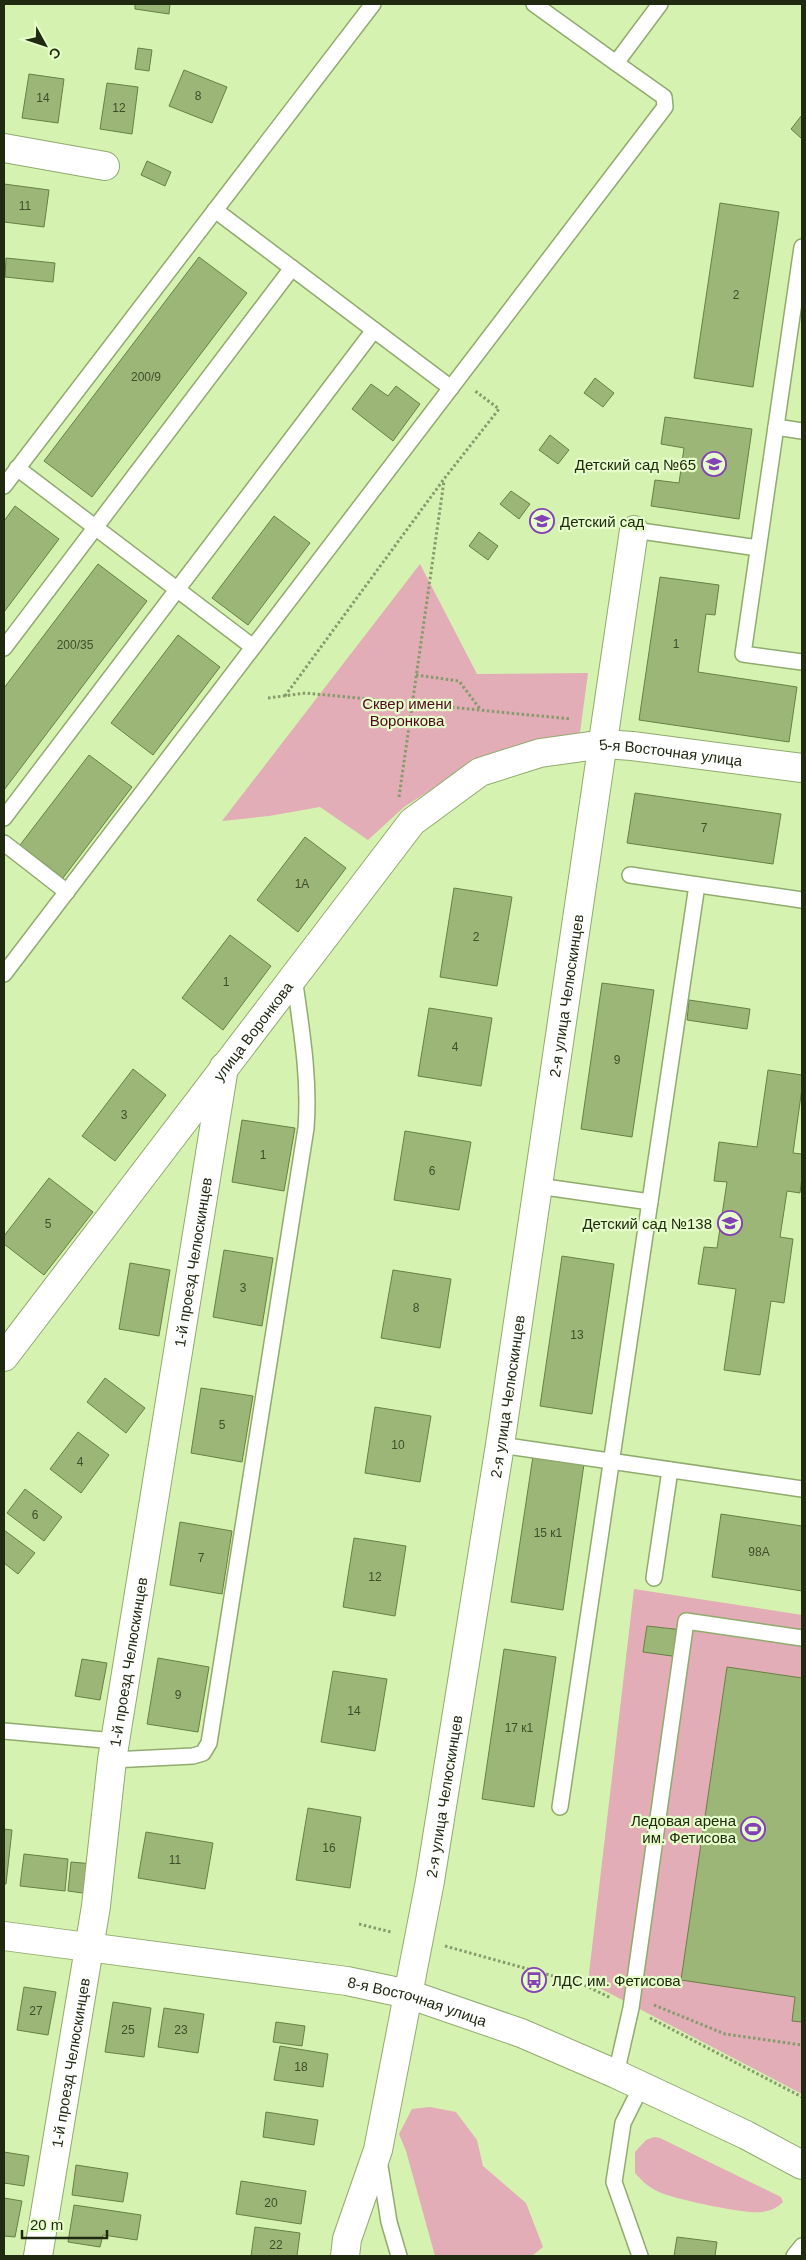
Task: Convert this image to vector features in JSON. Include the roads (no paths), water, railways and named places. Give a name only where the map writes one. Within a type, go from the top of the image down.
[{"type":"street","points":[[4,148],[105,166]]},
{"type":"street","name":"2-я улица Челюскинцев","points":[[344,2256],[347,2239],[378,2150],[420,1938],[500,1445],[634,530]]},
{"type":"street","name":"5-я Восточная улица","points":[[540,753],[605,733],[632,746],[802,768]]},
{"type":"street","name":"улица Воронкова","points":[[4,1357],[412,822],[480,772],[540,753]]},
{"type":"street","name":"1-й проезд Челюскинцев","points":[[38,2256],[90,1946],[113,1750],[224,1067]]},
{"type":"street","name":"8-я Восточная улица","points":[[4,1936],[347,1981],[408,1994],[521,2033],[642,2085],[802,2165]]},
{"type":"lane","points":[[4,486],[373,4]]},
{"type":"lane","points":[[4,974],[665,107],[664,97],[534,4]]},
{"type":"lane","points":[[616,63],[660,4]]},
{"type":"lane","points":[[215,210],[374,330],[454,384]]},
{"type":"lane","points":[[802,247],[743,654],[802,662]]},
{"type":"lane","points":[[4,648],[292,268]]},
{"type":"lane","points":[[4,818],[374,330]]},
{"type":"lane","points":[[776,427],[802,431]]},
{"type":"lane","points":[[17,468],[253,647]]},
{"type":"lane","points":[[634,530],[758,548]]},
{"type":"lane","points":[[4,843],[67,892]]},
{"type":"lane","points":[[630,875],[802,900]]},
{"type":"lane","points":[[560,1807],[696,884]]},
{"type":"lane","points":[[4,1731],[113,1750],[193,1756],[203,1752],[209,1743],[306,1128],[308,1101],[294,977]]},
{"type":"lane","points":[[538,1186],[650,1202]]},
{"type":"lane","points":[[500,1445],[802,1489]]},
{"type":"lane","points":[[654,1578],[670,1470]]},
{"type":"lane","points":[[616,2074],[632,2002],[686,1621],[802,1638]]},
{"type":"lane","points":[[640,2256],[614,2182],[623,2123],[642,2085]]},
{"type":"lane","points":[[378,2150],[389,2222],[399,2256]]},
{"type":"lane","points":[[794,2256],[802,2246]]},
{"type":"place","name":"Детский сад №65","points":[[714,464]]},
{"type":"place","name":"Детский сад","points":[[542,521]]},
{"type":"place","name":"Детский сад №138","points":[[730,1223]]},
{"type":"place","name":"Ледовая арена им. Фетисова","points":[[753,1829]]},
{"type":"place","name":"ЛДС им. Фетисова","points":[[534,1980]]},
{"type":"park label","name":"Сквер имени Воронкова","points":[[407,712]]}]
